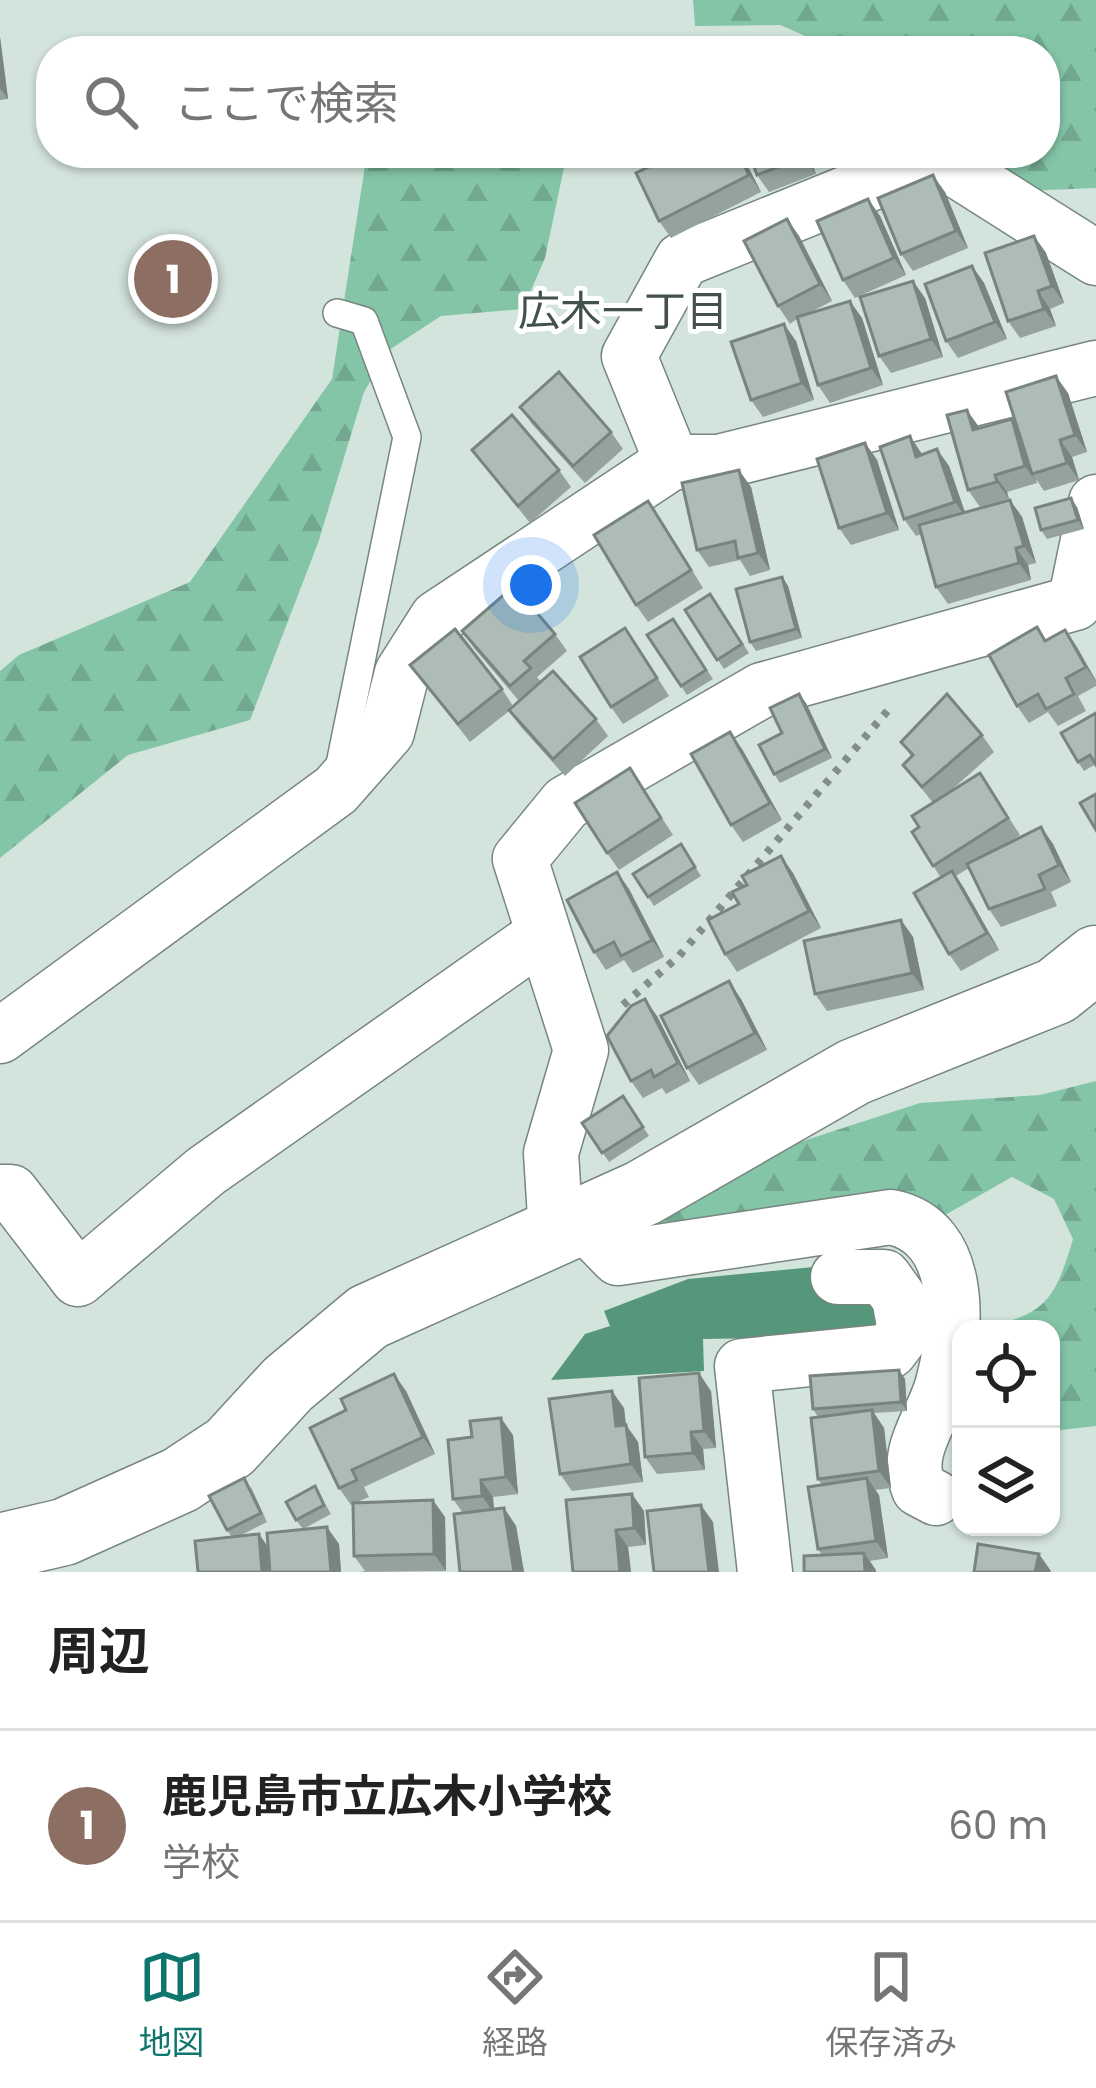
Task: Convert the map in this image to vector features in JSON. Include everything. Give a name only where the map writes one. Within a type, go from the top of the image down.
[{"type":"street","points":[[672,462],[629,356],[682,260],[909,168]]},
{"type":"street","points":[[953,168],[1096,258]]},
{"type":"street","points":[[0,1036],[336,790],[387,732],[402,673],[437,618],[672,462],[719,463],[1096,368]]},
{"type":"street","points":[[936,1498],[919,1489],[911,1459],[942,1390],[952,1347],[946,1258],[931,1236],[911,1221],[891,1217],[618,1258],[569,1227],[551,1153],[580,1050],[520,859],[566,803],[762,690],[1075,603],[1096,502]]},
{"type":"street","points":[[0,1192],[11,1192],[78,1279],[206,1171],[542,935]]},
{"type":"street","points":[[0,1547],[64,1532],[180,1480],[230,1447],[288,1384],[368,1317],[643,1193],[854,1072],[1082,987]]},
{"type":"street","points":[[765,1572],[742,1366],[890,1351],[905,1330],[899,1298],[884,1277],[838,1276]]},
{"type":"lane","points":[[336,790],[407,437],[364,321],[337,314]]},
{"type":"path","points":[[580,1050],[642,985],[679,956],[950,638]]},
{"type":"green space","points":[[693,0],[1096,0],[1096,188],[969,193],[946,168],[1060,168],[1060,36],[805,36],[780,25],[695,26]]},
{"type":"green space","points":[[365,168],[564,168],[545,258],[523,309],[441,316],[389,350],[364,392],[318,543],[250,720],[128,755],[0,858],[0,671],[19,655],[190,582],[332,379]]},
{"type":"green space","points":[[1096,1081],[1096,1426],[1060,1430],[1060,1320],[1012,1320],[1033,1311],[1052,1292],[1073,1239],[1054,1199],[1012,1177],[945,1215],[906,1204],[623,1239],[800,1142],[920,1103],[1040,1095]]},
{"type":"shaded area","points":[[824,1266],[869,1288],[888,1336],[703,1339],[704,1371],[551,1380],[585,1334],[610,1326],[604,1311],[688,1279]]},
{"type":"building","points":[[646,168],[746,168],[749,175],[659,221],[636,173]]},
{"type":"building","points":[[933,175],[956,231],[901,254],[878,198]]},
{"type":"building","points":[[868,199],[894,258],[843,280],[817,221]]},
{"type":"building","points":[[787,219],[820,284],[778,306],[744,241]]},
{"type":"building","points":[[1034,236],[1052,286],[1038,291],[1044,309],[1008,321],[985,253]]},
{"type":"building","points":[[972,266],[995,322],[946,341],[925,284]]},
{"type":"building","points":[[913,281],[931,339],[879,356],[860,297]]},
{"type":"building","points":[[850,301],[871,368],[818,385],[797,317]]},
{"type":"building","points":[[784,324],[802,383],[751,400],[731,342]]},
{"type":"building","points":[[559,372],[611,432],[573,466],[520,407]]},
{"type":"building","points":[[1056,376],[1075,435],[1060,440],[1067,463],[1032,474],[1006,392]]},
{"type":"building","points":[[967,410],[973,430],[1012,419],[1025,466],[995,475],[997,482],[968,490],[947,415]]},
{"type":"building","points":[[512,415],[559,470],[518,506],[472,450]]},
{"type":"building","points":[[910,436],[916,457],[937,449],[955,502],[904,519],[880,447]]},
{"type":"building","points":[[865,443],[887,513],[839,528],[817,459]]},
{"type":"building","points":[[739,470],[758,553],[738,558],[735,541],[697,550],[682,483]]},
{"type":"building","points":[[1071,498],[1078,520],[1041,530],[1035,508]]},
{"type":"building","points":[[1010,500],[1024,546],[1016,548],[1019,563],[936,587],[919,525]]},
{"type":"building","points":[[648,501],[691,570],[636,605],[594,535]]},
{"type":"building","points":[[782,577],[796,629],[750,642],[736,589]]},
{"type":"building","points":[[507,592],[525,613],[532,607],[555,634],[524,661],[531,668],[510,686],[462,631]]},
{"type":"building","points":[[710,594],[742,644],[717,660],[685,610]]},
{"type":"building","points":[[673,619],[706,670],[681,686],[647,635]]},
{"type":"building","points":[[1037,627],[1045,641],[1065,630],[1086,667],[1066,678],[1074,694],[1046,709],[1038,694],[1017,706],[989,655]]},
{"type":"building","points":[[625,628],[657,678],[611,707],[580,657]]},
{"type":"building","points":[[455,629],[502,689],[458,724],[410,665]]},
{"type":"building","points":[[553,671],[596,719],[553,759],[509,710]]},
{"type":"building","points":[[799,694],[825,749],[774,774],[759,745],[782,733],[770,708]]},
{"type":"building","points":[[947,694],[982,735],[922,787],[903,765],[913,755],[901,742]]},
{"type":"building","points":[[1096,713],[1096,765],[1090,755],[1078,762],[1061,733]]},
{"type":"building","points":[[730,732],[770,803],[731,825],[691,754]]},
{"type":"building","points":[[630,768],[661,818],[607,853],[575,803]]},
{"type":"building","points":[[980,773],[1008,818],[933,866],[912,832],[919,827],[912,816]]},
{"type":"building","points":[[1096,794],[1096,830],[1080,803]]},
{"type":"building","points":[[1041,827],[1059,865],[1039,875],[1045,889],[989,909],[967,864]]},
{"type":"building","points":[[681,844],[695,867],[648,897],[633,874]]},
{"type":"building","points":[[781,856],[809,911],[725,954],[708,920],[739,904],[732,892],[747,885],[742,876]]},
{"type":"building","points":[[952,871],[987,933],[949,954],[914,893]]},
{"type":"building","points":[[617,872],[652,940],[621,956],[614,942],[594,952],[567,900]]},
{"type":"building","points":[[901,920],[912,973],[815,994],[804,941]]},
{"type":"building","points":[[729,981],[755,1033],[687,1068],[661,1016]]},
{"type":"building","points":[[645,999],[678,1063],[654,1077],[651,1070],[631,1081],[607,1036],[631,1006]]},
{"type":"building","points":[[623,1096],[643,1127],[602,1153],[582,1123]]},
{"type":"building","points":[[899,1370],[901,1402],[813,1409],[810,1376]]},
{"type":"building","points":[[699,1373],[704,1431],[691,1432],[693,1453],[645,1457],[639,1378]]},
{"type":"building","points":[[394,1374],[423,1437],[352,1470],[357,1480],[339,1488],[310,1428],[346,1410],[341,1399]]},
{"type":"building","points":[[612,1391],[616,1426],[626,1425],[631,1464],[560,1474],[549,1399]]},
{"type":"building","points":[[872,1410],[879,1471],[818,1479],[811,1418]]},
{"type":"building","points":[[501,1418],[506,1477],[481,1480],[482,1496],[453,1499],[448,1440],[472,1437],[470,1421]]},
{"type":"building","points":[[244,1478],[261,1513],[227,1530],[209,1496]]},
{"type":"building","points":[[867,1478],[876,1541],[818,1549],[808,1487]]},
{"type":"building","points":[[315,1486],[324,1505],[296,1520],[286,1502]]},
{"type":"building","points":[[632,1494],[634,1528],[616,1530],[620,1572],[573,1572],[566,1500]]},
{"type":"building","points":[[433,1500],[434,1554],[354,1556],[353,1503]]},
{"type":"building","points":[[701,1505],[709,1572],[654,1572],[647,1511]]},
{"type":"building","points":[[504,1508],[514,1572],[460,1572],[454,1514]]},
{"type":"building","points":[[327,1527],[331,1572],[270,1572],[267,1533]]},
{"type":"building","points":[[259,1534],[262,1572],[198,1572],[195,1541]]},
{"type":"building","points":[[978,1544],[1039,1554],[1035,1572],[974,1572]]},
{"type":"building","points":[[864,1553],[865,1572],[804,1572],[804,1556]]},
{"type":"place","name":"鹿児島市立広木小学校","points":[[173,279]]},
{"type":"district","name":"広木一丁目","points":[[623,311]]}]
